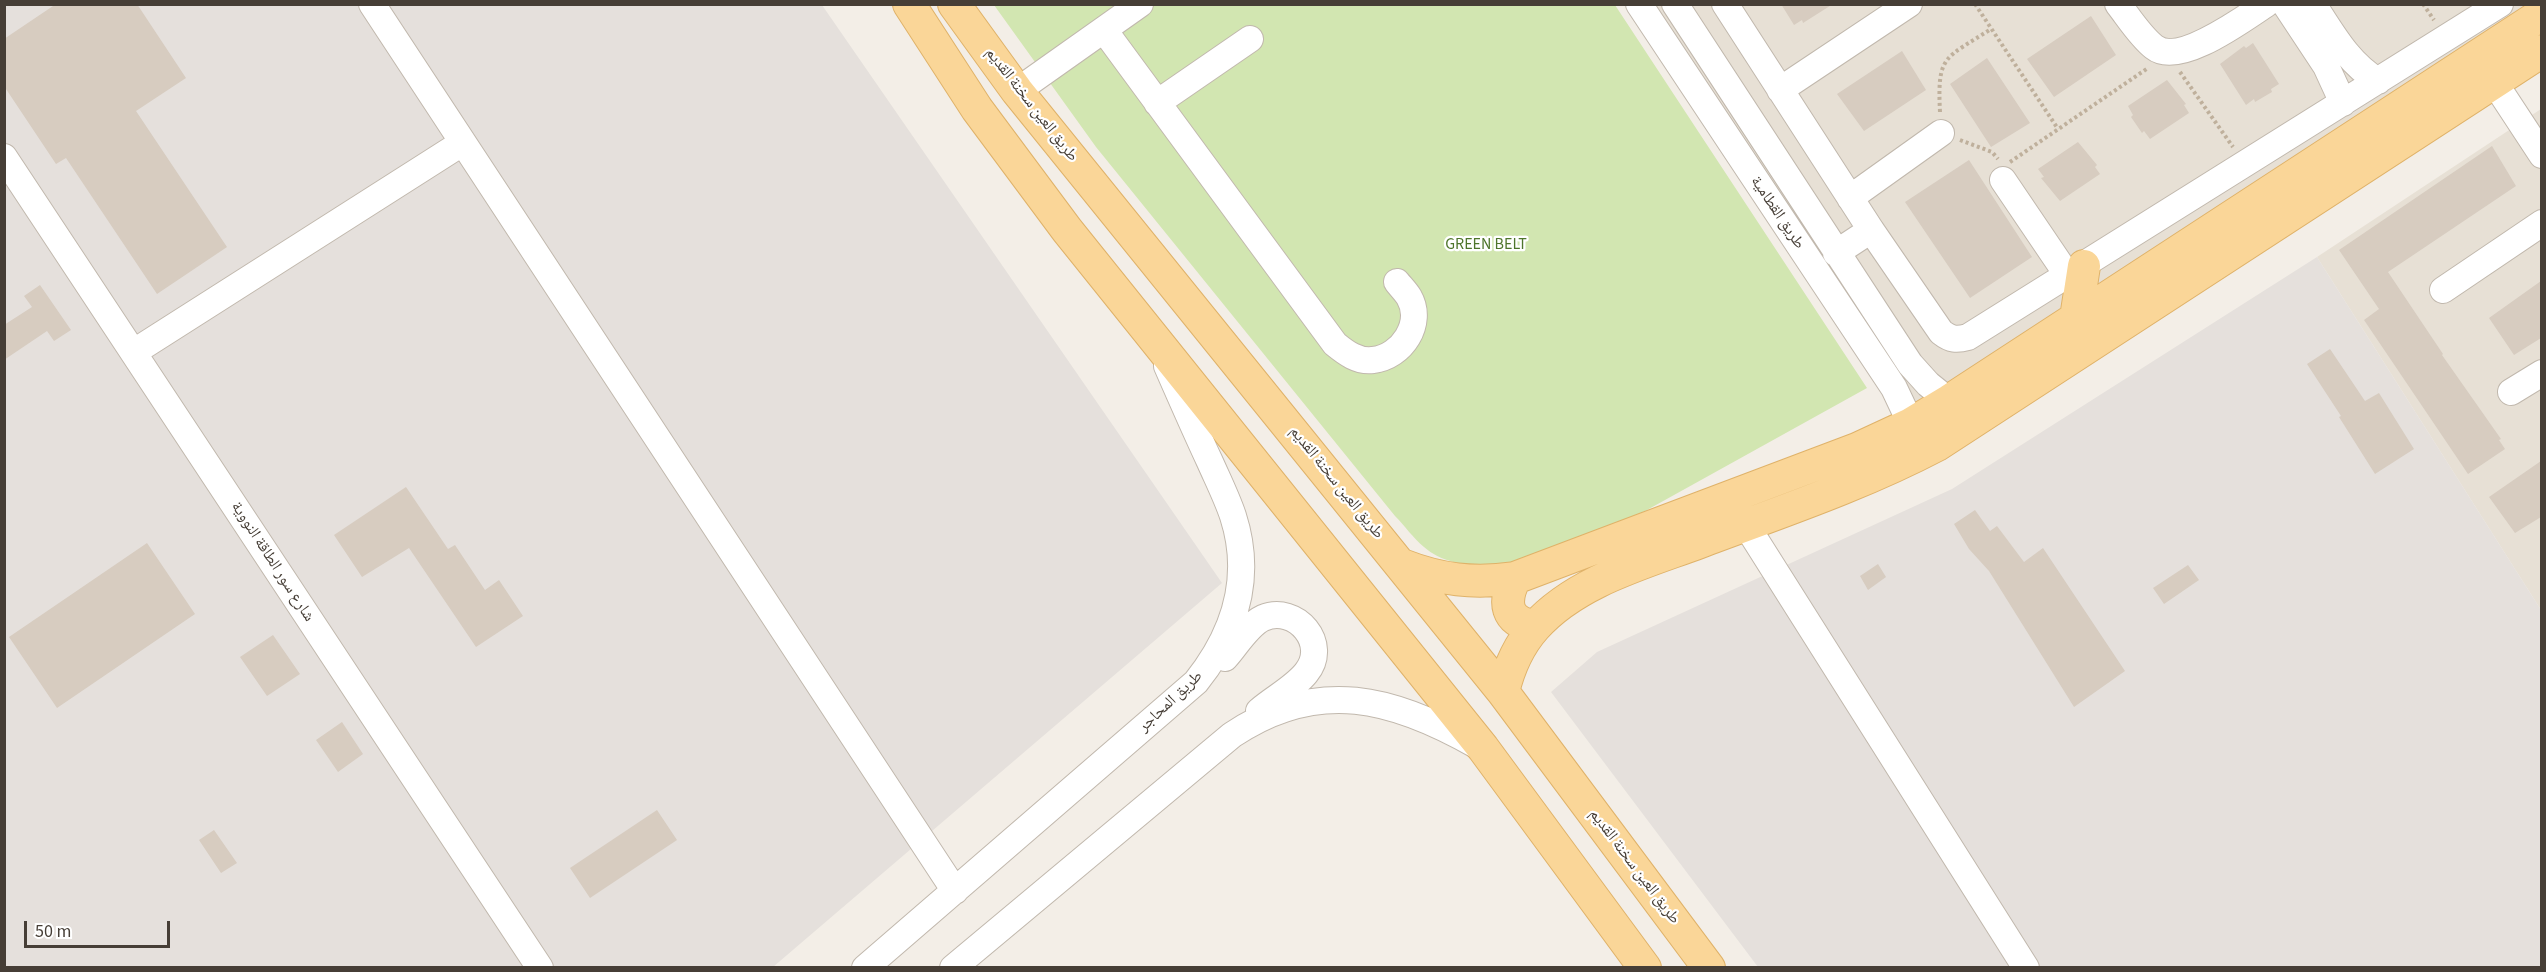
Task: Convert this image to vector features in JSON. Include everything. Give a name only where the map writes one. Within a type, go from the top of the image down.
[{"type":"main road","points":[[909,4],[977,109],[1067,230],[1483,748],[1645,968]]},
{"type":"main road","name":"طريق العين سخنة القديم","points":[[954,4],[1017,91],[1503,692],[1709,968]]},
{"type":"main road","points":[[1402,565],[1435,576],[1469,582],[1515,578],[1857,449],[1911,424],[2541,14]]},
{"type":"main road","points":[[1503,692],[1509,668],[1520,645],[1535,626],[1567,601],[1595,584],[1867,480],[1937,445],[2541,51]]},
{"type":"main road","points":[[2076,271],[2076,318]]},
{"type":"main road","points":[[1515,578],[1507,600],[1509,610],[1516,619],[1535,626]]},
{"type":"street","points":[[372,4],[955,891]]},
{"type":"street","points":[[1017,91],[1140,4]]},
{"type":"street","name":"طريق القطامية","points":[[1639,4],[1894,388],[1911,424]]},
{"type":"street","name":"طريق القطامية","points":[[1675,4],[1910,364],[1928,384],[1949,401]]},
{"type":"street","points":[[1725,4],[1871,230],[1941,332],[1949,338],[1959,340],[1968,337],[2076,271],[2500,4]]},
{"type":"street","points":[[1780,90],[1909,4]]},
{"type":"street","points":[[2118,4],[2155,48],[2168,54],[2192,47],[2211,38],[2265,4]]},
{"type":"street","points":[[2285,4],[2326,66],[2343,103]]},
{"type":"street","points":[[2313,4],[2348,56],[2378,81]]},
{"type":"street","points":[[1104,30],[1335,344],[1352,357],[1373,360],[1393,354],[1408,339],[1414,319],[1410,298],[1397,282]]},
{"type":"street","points":[[1157,103],[1250,39]]},
{"type":"street","points":[[2494,82],[2541,155]]},
{"type":"street","points":[[1850,198],[1941,133]]},
{"type":"street","points":[[134,352],[462,143]]},
{"type":"street","name":"شارع سور الطاقة النووية","points":[[4,157],[540,968]]},
{"type":"street","points":[[2003,180],[2076,271]]},
{"type":"street","points":[[2443,290],[2541,224]]},
{"type":"street","points":[[1836,253],[1871,230]]},
{"type":"street","name":"طريق المحاجر","points":[[865,968],[1196,682],[1228,633],[1237,604],[1241,575],[1240,545],[1233,516],[1154,338]]},
{"type":"street","points":[[2511,392],[2541,373]]},
{"type":"street","points":[[1746,525],[2026,968]]},
{"type":"street","points":[[953,968],[1306,673],[1312,663],[1314,650],[1312,639],[1297,619],[1285,615],[1272,615],[1260,620],[1225,657],[1196,682]]},
{"type":"street","points":[[1232,735],[1249,723],[1287,707],[1317,700],[1349,699],[1384,706],[1418,717],[1483,748]]},
{"type":"path","points":[[1974,4],[2058,129]]},
{"type":"path","points":[[1991,29],[1953,54],[1940,70],[1938,81],[1941,133],[1992,152],[2004,166],[2168,54],[2245,165]]},
{"type":"shaded area","points":[[2541,4],[1924,421],[1651,5]]},
{"type":"shaded area","points":[[5,5],[822,5],[1222,583],[773,967],[5,968]]},
{"type":"shaded area","points":[[2541,109],[2541,610],[2317,257]]},
{"type":"shaded area","points":[[2317,257],[2541,610],[2541,967],[1758,967],[1551,692],[1597,652],[1952,489]]},
{"type":"green space","name":"GREEN BELT","points":[[994,5],[1615,5],[1867,388],[1564,556],[1491,566],[1454,562],[1438,556],[1424,547],[1395,516],[1096,147]]},
{"type":"building","points":[[56,4],[137,4],[186,78],[136,111],[227,247],[157,294],[66,158],[56,164],[4,86],[4,39]]},
{"type":"building","points":[[1781,4],[1833,4],[1803,23],[1802,20],[1794,25]]},
{"type":"building","points":[[2091,16],[2116,55],[2054,97],[2027,59]]},
{"type":"building","points":[[2253,43],[2279,84],[2271,89],[2272,92],[2246,105],[2220,64],[2244,46],[2246,48]]},
{"type":"building","points":[[1902,51],[1926,90],[1864,131],[1837,94]]},
{"type":"building","points":[[1987,58],[2030,123],[1991,147],[1950,84]]},
{"type":"building","points":[[2167,80],[2186,104],[2184,105],[2189,113],[2150,139],[2144,131],[2142,133],[2131,117],[2133,115],[2128,106]]},
{"type":"building","points":[[2078,142],[2097,165],[2095,167],[2100,174],[2060,201],[2041,178],[2044,177],[2038,169]]},
{"type":"building","points":[[2492,146],[2516,186],[2388,272],[2501,439],[2499,440],[2505,449],[2468,474],[2364,320],[2379,309],[2339,250]]},
{"type":"building","points":[[1969,160],[2032,257],[1970,298],[1905,202]]},
{"type":"building","points":[[2541,281],[2541,338],[2514,355],[2489,318]]},
{"type":"building","points":[[40,285],[71,330],[54,341],[47,331],[4,360],[4,325],[32,307],[24,296]]},
{"type":"building","points":[[2330,349],[2365,401],[2379,393],[2414,449],[2375,474],[2307,364]]},
{"type":"building","points":[[2541,461],[2541,517],[2515,533],[2489,497]]},
{"type":"building","points":[[406,487],[448,549],[455,545],[485,590],[499,580],[523,616],[476,647],[409,548],[362,577],[334,535]]},
{"type":"building","points":[[1975,510],[1990,531],[1997,526],[2024,562],[2043,548],[2125,671],[2074,707],[1989,571],[1969,549],[1954,524]]},
{"type":"building","points":[[147,543],[195,614],[57,708],[9,637]]},
{"type":"building","points":[[1878,564],[1886,577],[1868,590],[1860,576]]},
{"type":"building","points":[[2188,565],[2199,580],[2164,604],[2153,588]]},
{"type":"building","points":[[273,635],[300,674],[267,696],[240,657]]},
{"type":"building","points":[[342,722],[363,754],[338,772],[316,740]]},
{"type":"building","points":[[657,810],[677,840],[590,898],[570,868]]},
{"type":"building","points":[[214,830],[237,863],[221,873],[199,840]]}]
